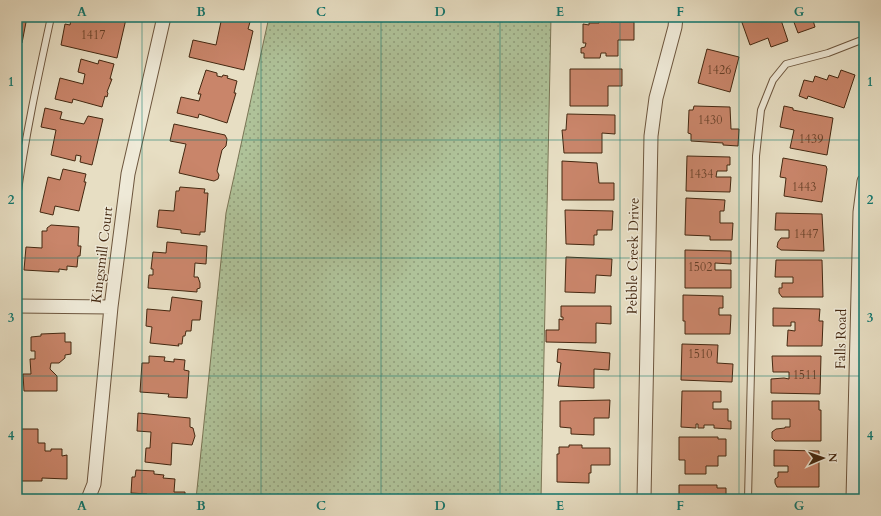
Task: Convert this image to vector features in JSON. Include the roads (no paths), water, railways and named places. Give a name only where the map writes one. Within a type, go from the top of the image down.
[{"type":"street","name":"Kingsmill Court","points":[[88,499],[94,484],[111,307],[128,174],[164,17]]},
{"type":"street","name":"Pebble Creek Drive","points":[[644,499],[651,136],[656,98],[676,17]]},
{"type":"street","name":"Falls Road","points":[[854,499],[861,315],[860,212],[864,181]]},
{"type":"street","points":[[17,306],[111,307]]},
{"type":"lane","points":[[17,198],[26,140],[51,17]]},
{"type":"lane","points":[[748,499],[756,156],[762,110],[773,80],[786,64],[828,53],[864,39]]}]
